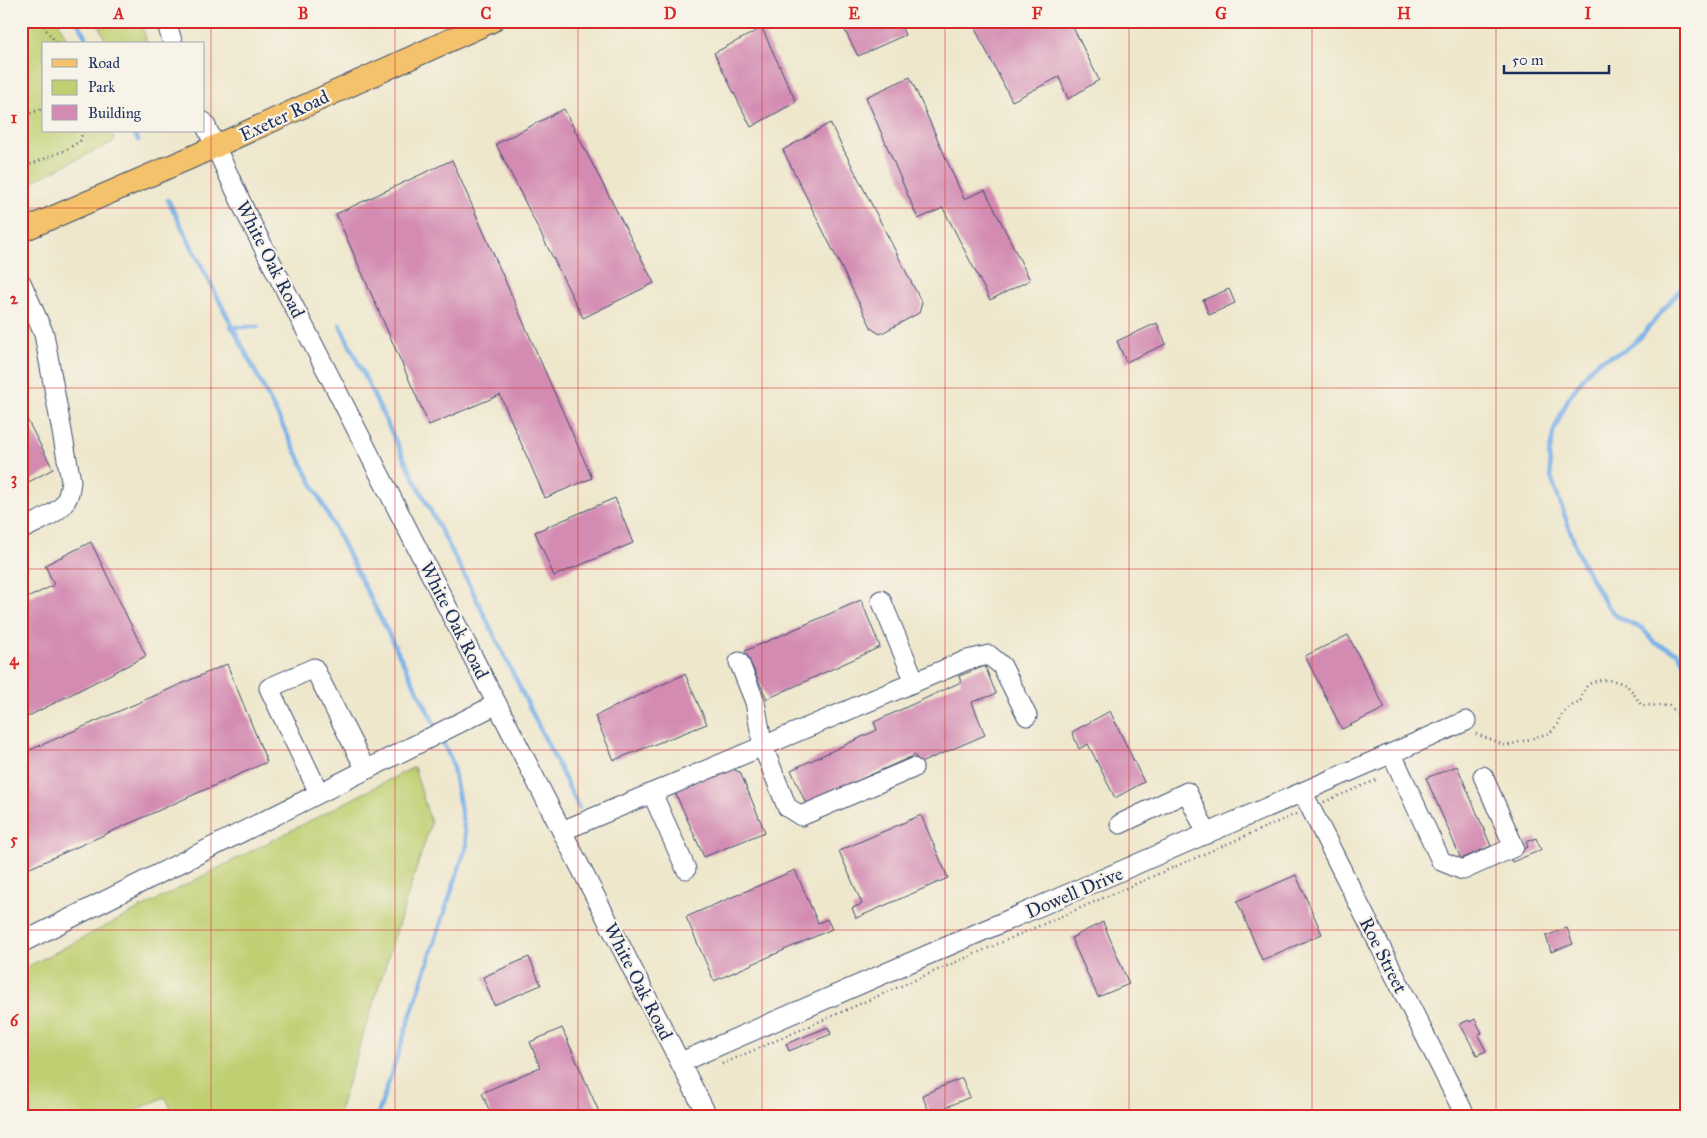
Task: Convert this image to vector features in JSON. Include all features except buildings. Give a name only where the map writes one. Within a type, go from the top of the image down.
[{"type":"main road","name":"Exeter Road","points":[[21,232],[215,147],[492,21]]},
{"type":"street","points":[[166,21],[172,42]]},
{"type":"street","name":"White Oak Road","points":[[205,124],[246,213],[708,1117]]},
{"type":"street","points":[[21,282],[44,334],[71,482],[64,504],[53,513],[21,530]]},
{"type":"street","points":[[881,600],[915,682]]},
{"type":"street","points":[[562,830],[762,748],[967,660],[989,655],[1002,666],[1028,716]]},
{"type":"street","points":[[739,662],[754,702],[762,748],[787,807],[800,816],[914,768]]},
{"type":"street","points":[[319,793],[269,688],[314,668],[366,770]]},
{"type":"street","points":[[21,943],[497,704]]},
{"type":"street","name":"Dowell Drive","points":[[681,1062],[1207,834],[1307,800],[1392,754],[1461,724]]},
{"type":"street","points":[[1392,754],[1441,861],[1463,870],[1514,847],[1483,776]]},
{"type":"street","points":[[1120,824],[1187,792],[1207,834]]},
{"type":"street","points":[[652,793],[686,869]]},
{"type":"street","name":"Roe Street","points":[[1307,800],[1466,1117]]},
{"type":"path","points":[[42,21],[44,27],[55,42]]},
{"type":"path","points":[[21,118],[42,109]]},
{"type":"path","points":[[21,168],[66,150],[80,141],[83,132]]},
{"type":"path","points":[[1461,724],[1506,746],[1550,733],[1559,723],[1559,718],[1568,706],[1580,702],[1584,688],[1592,682],[1607,680],[1621,683],[1629,688],[1641,705],[1669,706],[1686,720]]},
{"type":"path","points":[[722,1064],[1307,800],[1376,780]]},
{"type":"green space","points":[[21,21],[58,21],[68,42],[42,42],[42,132],[111,132],[115,141],[21,187]]},
{"type":"green space","points":[[97,21],[141,21],[146,42],[106,42]]},
{"type":"green space","points":[[414,767],[431,823],[337,1117],[176,1117],[165,1097],[120,1117],[32,1117],[21,1063],[21,970]]},
{"type":"waterway","points":[[77,21],[88,42]]},
{"type":"waterway","points":[[134,132],[138,140]]},
{"type":"waterway","points":[[168,200],[437,729]]},
{"type":"waterway","points":[[1686,283],[1640,338],[1624,351],[1600,360],[1589,370],[1568,399],[1554,430],[1549,455],[1551,477],[1581,561],[1606,604],[1615,615],[1642,628],[1655,643],[1677,652],[1686,665]]},
{"type":"waterway","points":[[340,325],[412,475],[471,588],[579,808]]},
{"type":"waterway","points":[[231,327],[258,327]]},
{"type":"waterway","points":[[377,1117],[467,844],[452,762],[440,736]]}]
